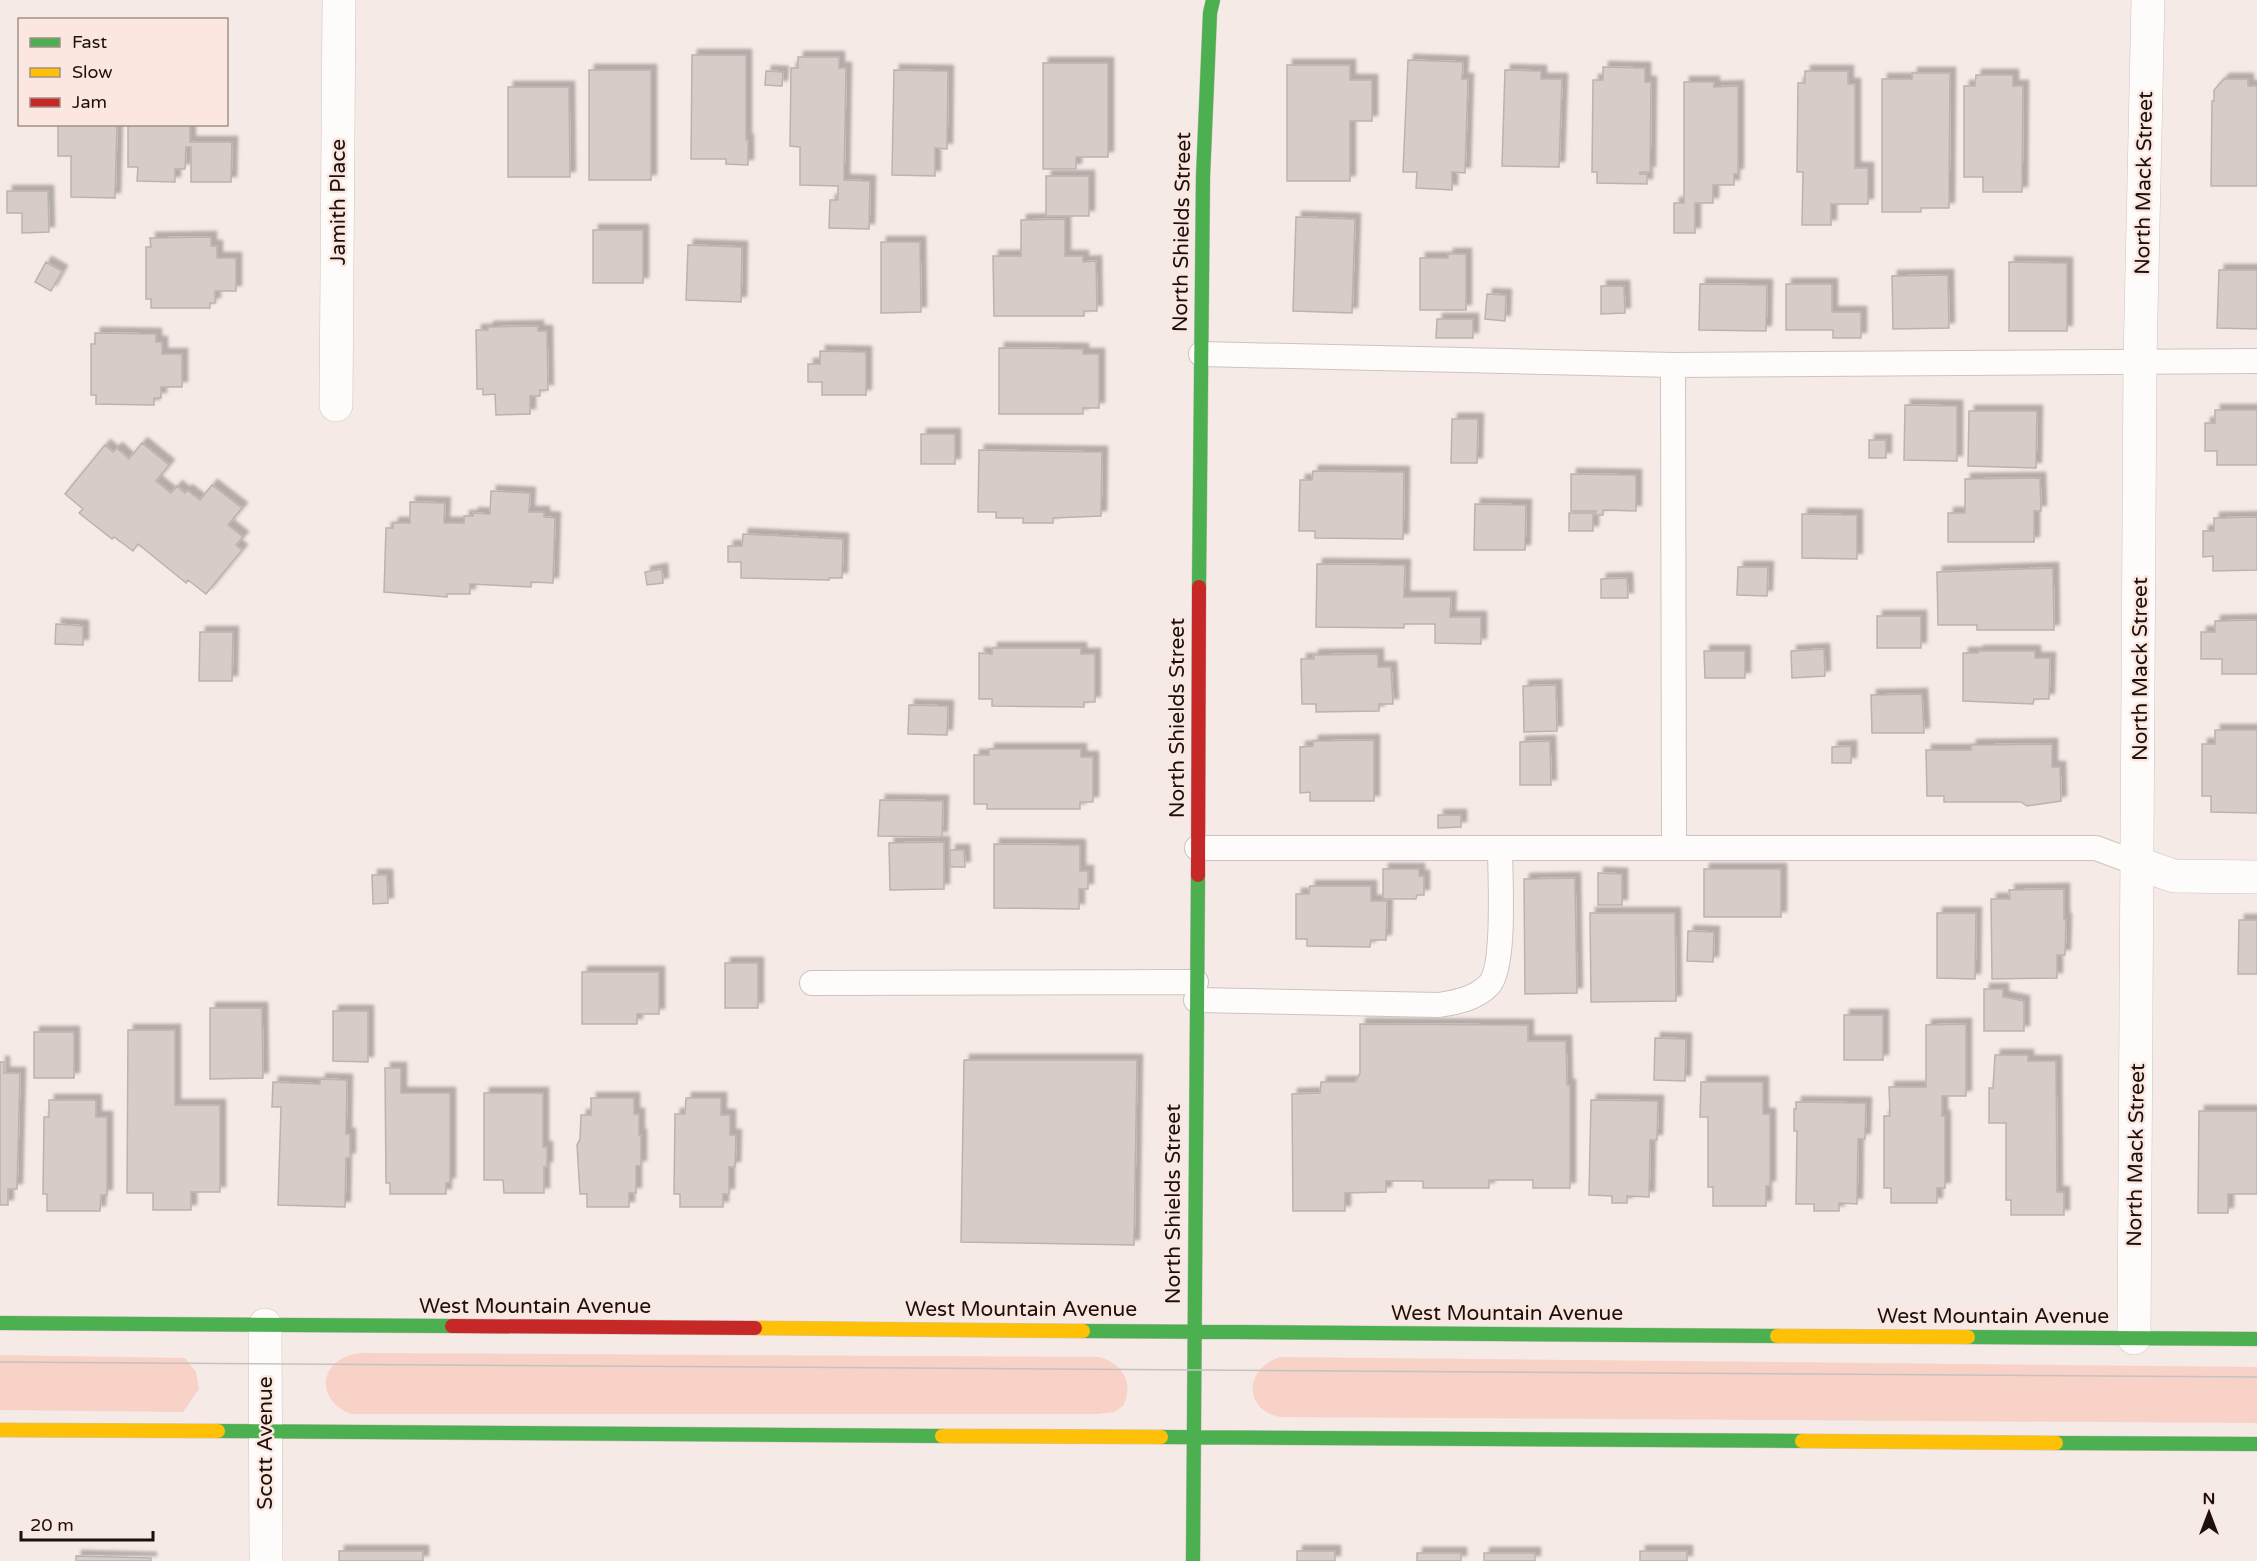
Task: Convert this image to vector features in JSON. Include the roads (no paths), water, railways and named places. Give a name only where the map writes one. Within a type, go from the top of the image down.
[{"type":"street","name":"Jamith Place","points":[[336,405],[339,0]]},
{"type":"street","name":"North Shields Street","points":[[1193,1561],[1203,177],[1210,13],[1213,0]]},
{"type":"street","name":"North Mack Street","points":[[2134,1338],[2139,864],[2140,360],[2148,0]]},
{"type":"street","points":[[2139,864],[2174,876],[2257,877]]},
{"type":"street","name":"West Mountain Avenue","points":[[0,1323],[2257,1339]]},
{"type":"street","name":"Scott Avenue","points":[[266,1325],[266,1561]]},
{"type":"street","points":[[0,1430],[2257,1444]]},
{"type":"lane","points":[[1201,354],[1672,365],[2257,361]]},
{"type":"lane","points":[[1672,365],[1674,848]]},
{"type":"lane","points":[[1197,848],[2096,848],[2139,864]]},
{"type":"lane","points":[[812,983],[1196,991],[1439,1005],[1470,999],[1490,984],[1498,962],[1500,848]]},
{"type":"tram line","points":[[0,1362],[2257,1377]]}]
